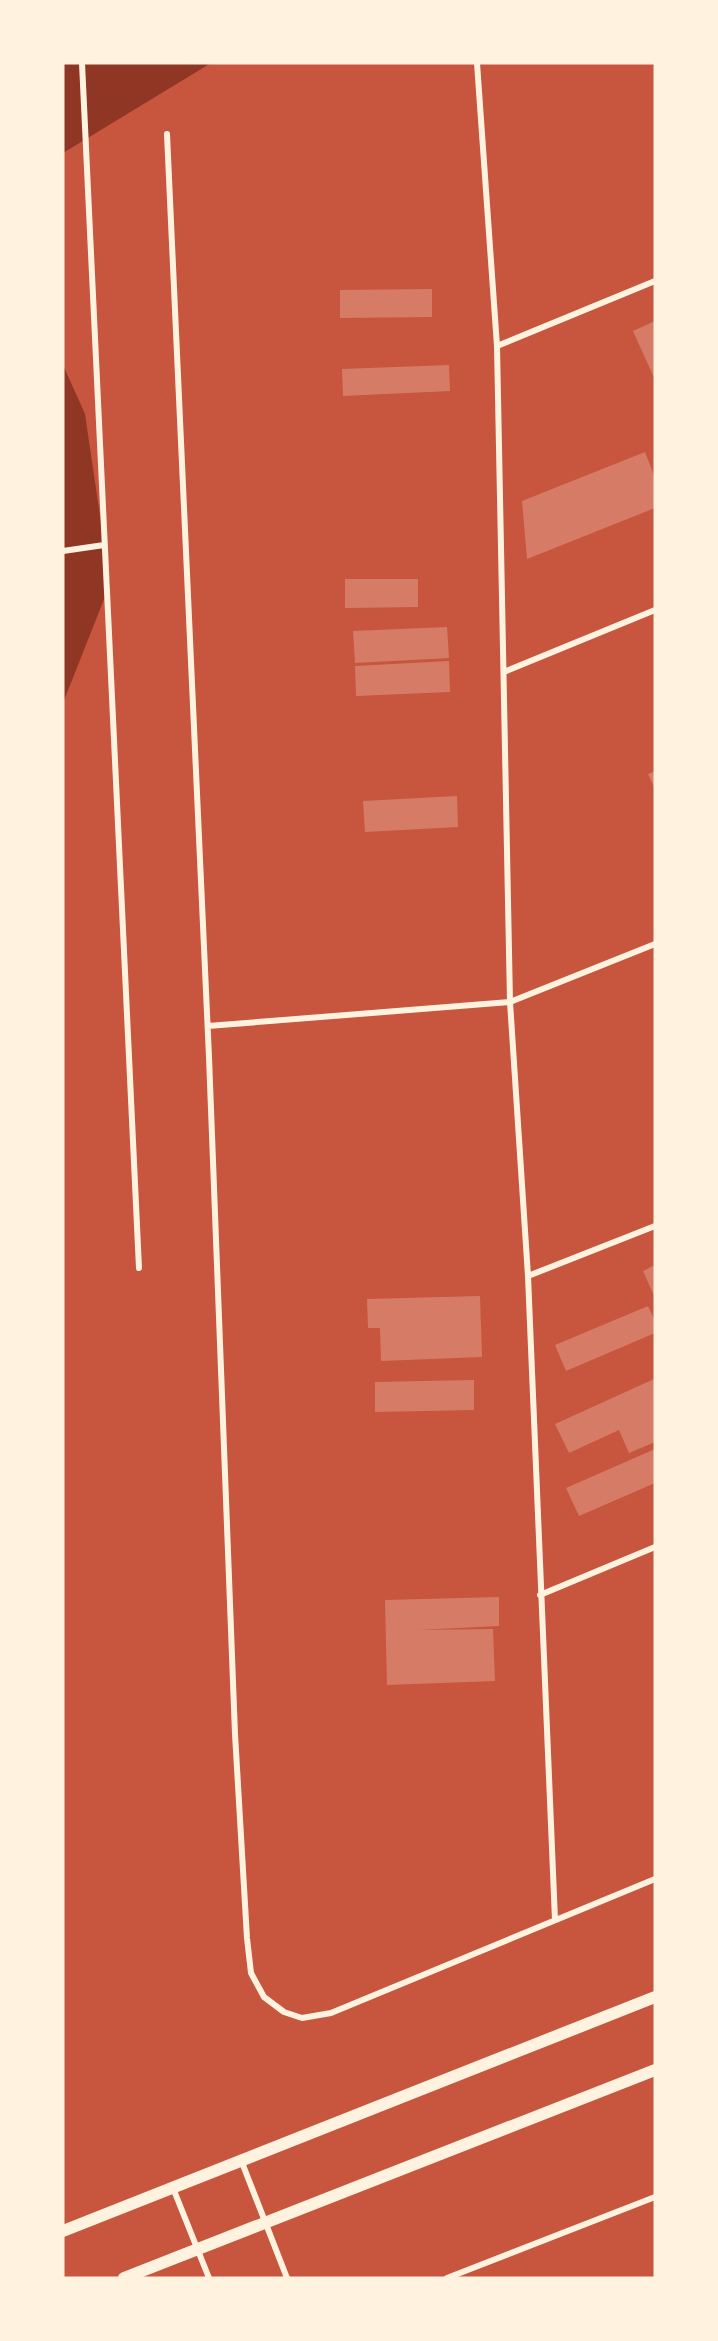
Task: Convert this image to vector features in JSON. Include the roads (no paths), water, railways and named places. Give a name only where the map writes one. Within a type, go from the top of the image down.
[{"type":"main road","points":[[63,2231],[655,1997]]},
{"type":"main road","points":[[124,2278],[655,2070]]},
{"type":"street","points":[[81,63],[139,1268]]},
{"type":"street","points":[[477,63],[497,345],[510,1002],[528,1276],[555,1920]]},
{"type":"street","points":[[167,134],[208,1026],[235,1734],[251,1973],[264,1996],[284,2012],[302,2018],[331,2013],[655,1879]]},
{"type":"street","points":[[497,345],[655,281]]},
{"type":"street","points":[[63,551],[105,545]]},
{"type":"street","points":[[504,672],[655,610]]},
{"type":"street","points":[[208,1026],[510,1002],[655,944]]},
{"type":"street","points":[[528,1276],[655,1226]]},
{"type":"street","points":[[540,1595],[655,1548]]},
{"type":"street","points":[[241,2160],[287,2278]]},
{"type":"street","points":[[173,2187],[209,2278]]},
{"type":"street","points":[[447,2278],[655,2197]]}]
